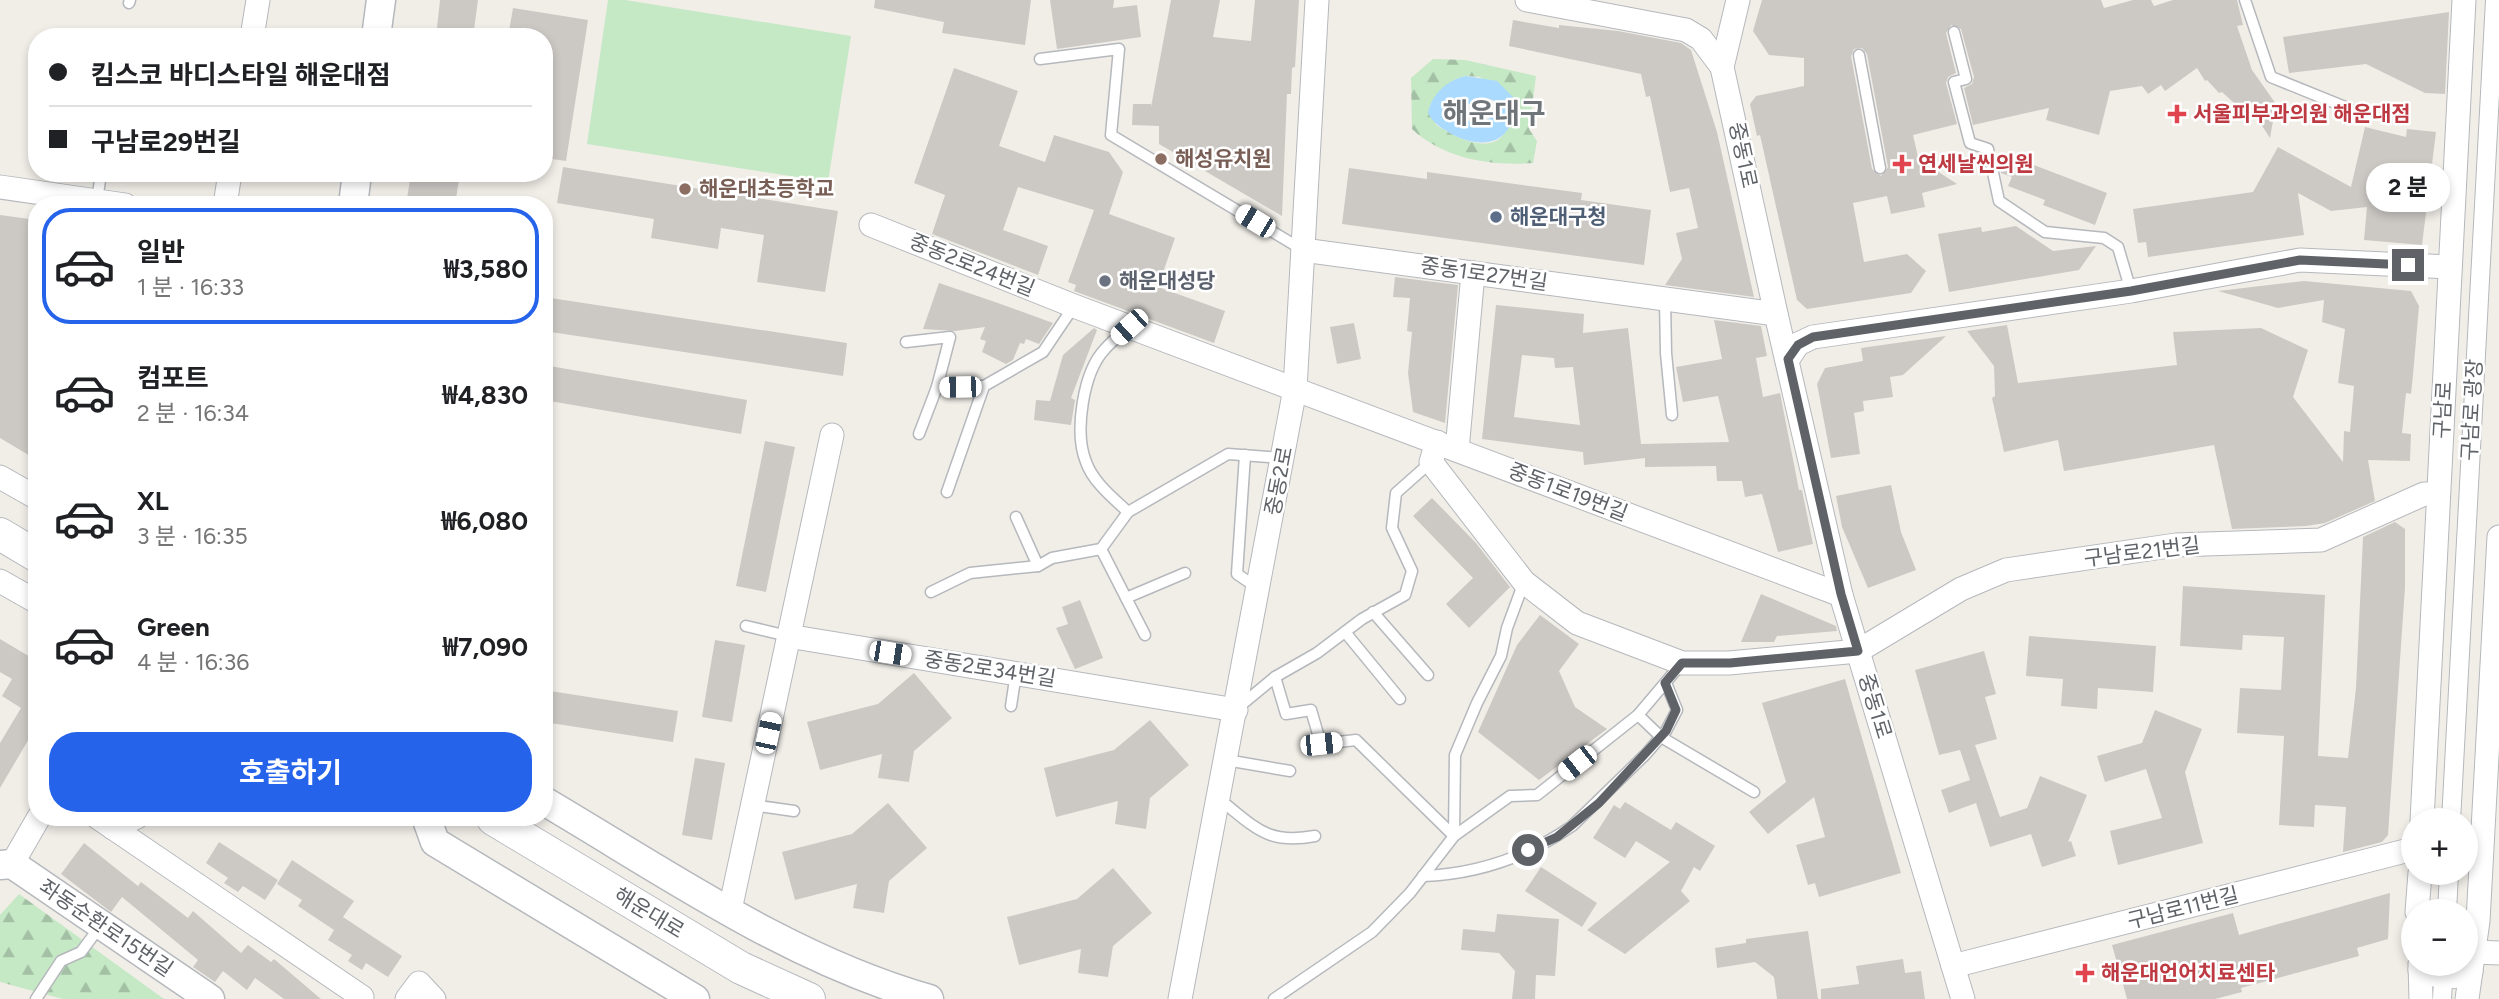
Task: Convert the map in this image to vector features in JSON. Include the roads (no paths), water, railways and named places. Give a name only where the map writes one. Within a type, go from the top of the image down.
[{"type":"main road","points":[[0,534],[28,551]]},
{"type":"main road","name":"해운대로","points":[[505,826],[741,968],[809,999]]},
{"type":"street","points":[[253,28],[258,0]]},
{"type":"street","points":[[377,28],[381,0]]},
{"type":"street","name":"중동2로","points":[[1180,999],[1284,458],[1295,388],[1317,0]]},
{"type":"street","points":[[1527,0],[1686,30],[1700,39],[1722,67]]},
{"type":"street","name":"중동1로","points":[[1738,0],[1722,67],[1776,314],[1841,594],[1963,999]]},
{"type":"street","name":"구남로","points":[[2423,808],[2464,0]]},
{"type":"street","name":"구남로 광장","points":[[2452,808],[2495,0]]},
{"type":"street","points":[[0,187],[62,196]]},
{"type":"street","name":"중동2로24번길","points":[[871,225],[1074,306],[1295,388]]},
{"type":"street","name":"중동1로27번길","points":[[1303,250],[1776,314]]},
{"type":"street","points":[[1788,359],[1798,345],[1813,337],[2131,291],[2300,260],[2450,267]]},
{"type":"street","points":[[1474,273],[1441,451],[1524,582],[1577,623],[1682,663],[1730,663],[1858,651]]},
{"type":"street","name":"중동1로19번길","points":[[1295,388],[1441,451],[1841,594]]},
{"type":"street","points":[[730,910],[832,435]]},
{"type":"street","points":[[0,477],[28,493]]},
{"type":"street","name":"구남로21번길","points":[[1858,651],[1962,589],[2006,570],[2176,545],[2321,540],[2424,494],[2438,494]]},
{"type":"street","points":[[2478,919],[2493,790],[2499,537]]},
{"type":"street","points":[[0,581],[28,597]]},
{"type":"street","name":"중동2로34번길","points":[[788,636],[1236,710]]},
{"type":"street","points":[[553,806],[809,955],[881,985],[929,999]]},
{"type":"street","points":[[6,864],[33,826]]},
{"type":"street","points":[[109,826],[362,997]]},
{"type":"street","points":[[429,826],[435,842],[695,999]]},
{"type":"street","name":"구남로11번길","points":[[1953,965],[2401,852]]},
{"type":"street","name":"좌동순환로15번길","points":[[6,864],[210,999]]},
{"type":"street","points":[[2478,960],[2499,953]]},
{"type":"street","points":[[2420,976],[2421,999]]},
{"type":"street","points":[[2467,999],[2471,976]]},
{"type":"street","points":[[407,999],[419,983],[434,999]]},
{"type":"lane","points":[[2245,0],[2271,77],[2350,109]]},
{"type":"lane","points":[[1954,32],[1966,79],[1954,82],[1970,142],[1988,149],[1999,201],[2046,232],[2105,238],[2118,247],[2131,291]]},
{"type":"lane","points":[[1040,60],[1119,50],[1111,135],[1303,250]]},
{"type":"lane","points":[[1859,55],[1880,168]]},
{"type":"lane","points":[[1665,299],[1666,353],[1672,415]]},
{"type":"lane","points":[[937,387],[984,386],[1043,352],[1074,306]]},
{"type":"lane","points":[[1128,512],[1107,492],[1086,464],[1081,442],[1082,400],[1103,351],[1129,327]]},
{"type":"lane","points":[[906,342],[950,337],[937,387],[919,434]]},
{"type":"lane","points":[[947,492],[984,386]]},
{"type":"lane","points":[[1236,710],[1275,677],[1317,653],[1373,612],[1405,595],[1412,572],[1392,528],[1396,493],[1441,451]]},
{"type":"lane","points":[[931,592],[970,573],[1038,566],[1052,558],[1101,549],[1128,512],[1228,454],[1284,458]]},
{"type":"lane","points":[[1245,455],[1237,574],[1258,589]]},
{"type":"lane","points":[[1016,517],[1038,566]]},
{"type":"lane","points":[[1101,549],[1145,635]]},
{"type":"lane","points":[[1126,598],[1185,573]]},
{"type":"lane","points":[[1454,836],[1455,755],[1501,656],[1507,628],[1524,582]]},
{"type":"lane","points":[[1373,612],[1428,675]]},
{"type":"lane","name":"중동2로34번길","points":[[746,626],[788,636]]},
{"type":"lane","points":[[1345,632],[1400,699]]},
{"type":"lane","points":[[1273,999],[1372,932],[1423,876],[1454,836],[1510,796],[1537,795],[1638,715],[1682,663]]},
{"type":"lane","points":[[1011,706],[1016,673]]},
{"type":"lane","points":[[1275,677],[1286,714],[1311,710],[1321,744],[1356,740],[1454,836]]},
{"type":"lane","points":[[1423,876],[1457,875],[1488,868],[1557,837],[1599,803],[1661,737],[1676,710],[1665,683]]},
{"type":"lane","points":[[1638,715],[1661,737],[1754,792]]},
{"type":"lane","points":[[1226,760],[1290,771]]},
{"type":"lane","points":[[1219,799],[1263,835],[1290,841],[1315,836]]},
{"type":"lane","points":[[752,805],[794,811]]},
{"type":"lane","points":[[36,999],[61,961],[80,952],[101,925]]},
{"type":"water","points":[[1466,76],[1497,81],[1514,98],[1510,126],[1495,140],[1473,142],[1461,138],[1436,124],[1428,113],[1441,89]],"holes":[[[1490,99],[1502,105],[1500,114],[1475,124],[1460,116],[1466,105]]]},
{"type":"place","name":"서울피부과의원 해운대점","points":[[2177,114]]},
{"type":"place","name":"해성유치원","points":[[1161,159]]},
{"type":"place","name":"연세날씬의원","points":[[1902,164]]},
{"type":"place","name":"해운대초등학교","points":[[685,189]]},
{"type":"place","name":"해운대구청","points":[[1496,217]]},
{"type":"place","name":"해운대성당","points":[[1105,281]]},
{"type":"place","name":"해운대언어치료센타","points":[[2085,973]]},
{"type":"district","name":"해운대구","points":[[1494,113]]}]
